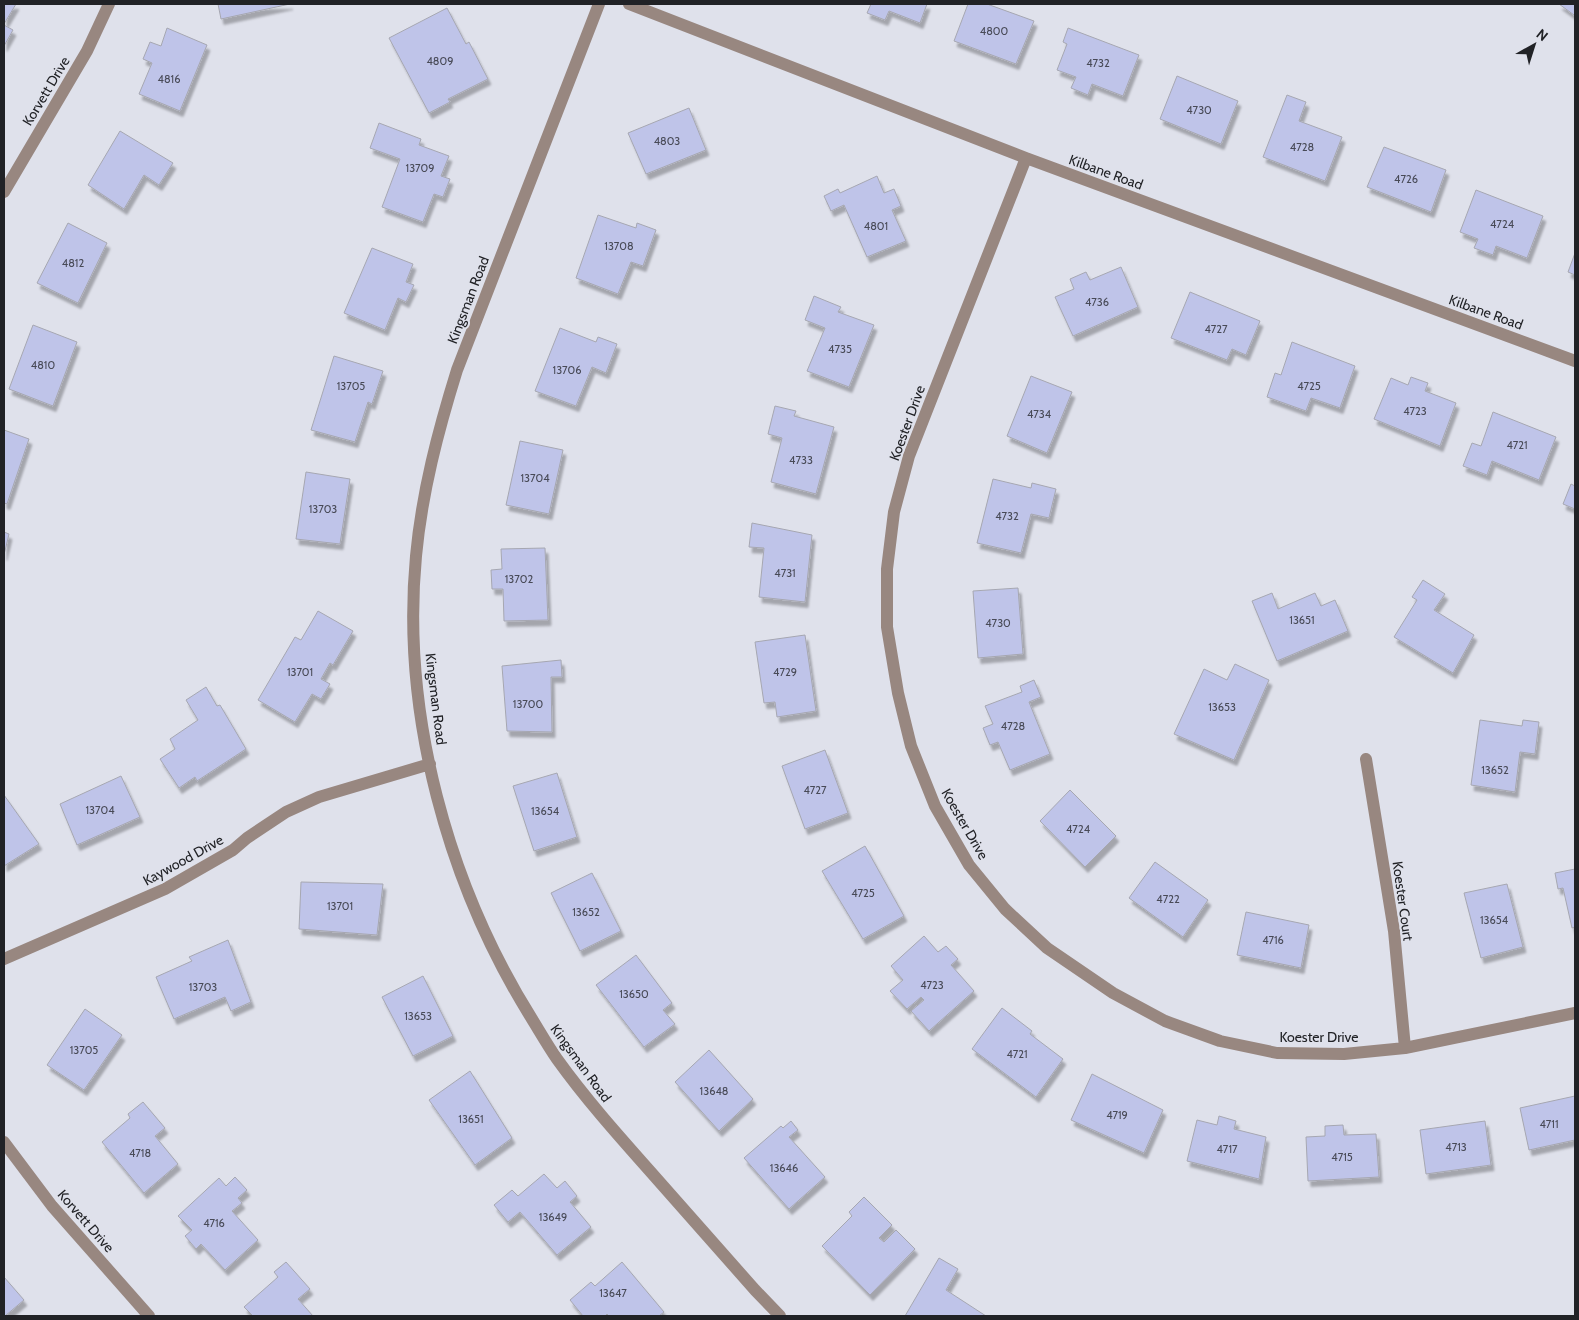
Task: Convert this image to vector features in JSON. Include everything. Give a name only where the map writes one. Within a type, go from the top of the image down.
[{"type":"street","name":"Korvett Drive","points":[[4,192],[87,51],[109,4]]},
{"type":"street","name":"Kingsman Road","points":[[599,4],[458,370],[440,426],[423,498],[416,557],[413,632],[420,709],[430,764],[451,847],[479,920],[514,990],[555,1056],[593,1106],[780,1316]]},
{"type":"street","name":"Kilbane Road","points":[[629,4],[1026,158],[1575,362]]},
{"type":"street","name":"Koester Drive","points":[[1026,158],[910,456],[894,512],[887,570],[887,627],[898,693],[909,737],[934,806],[969,865],[1005,909],[1047,948],[1113,993],[1165,1021],[1220,1041],[1277,1053],[1344,1054],[1405,1048],[1575,1013]]},
{"type":"street","name":"Koester Court","points":[[1366,759],[1394,931],[1405,1048]]},
{"type":"street","name":"Kaywood Drive","points":[[4,959],[165,889],[233,850],[247,838],[286,812],[319,797],[430,764]]},
{"type":"street","name":"Korvett Drive","points":[[4,1142],[52,1206],[149,1316]]},
{"type":"building","points":[[4,4],[16,4],[4,24]]},
{"type":"building","points":[[218,4],[290,4],[221,19]]},
{"type":"building","points":[[871,4],[927,4],[920,23],[889,11],[885,20],[867,13]]},
{"type":"building","points":[[968,4],[987,4],[1034,21],[1016,64],[954,41]]},
{"type":"building","points":[[1559,4],[1575,4],[1574,15]]},
{"type":"building","points":[[447,8],[466,44],[469,42],[488,79],[448,99],[450,102],[429,113],[389,38]]},
{"type":"building","points":[[4,25],[13,30],[4,46]]},
{"type":"building","points":[[167,28],[207,45],[180,111],[139,94],[152,63],[143,59],[150,42],[161,46]]},
{"type":"building","points":[[1068,28],[1139,55],[1123,96],[1092,84],[1088,95],[1071,88],[1076,77],[1057,70],[1067,44],[1063,42]]},
{"type":"building","points":[[1177,76],[1238,101],[1221,144],[1160,119]]},
{"type":"building","points":[[1287,95],[1306,102],[1299,121],[1342,137],[1325,181],[1263,157]]},
{"type":"building","points":[[689,108],[706,150],[646,174],[628,133]]},
{"type":"building","points":[[379,123],[421,139],[419,145],[449,156],[441,176],[450,179],[443,197],[434,194],[423,222],[382,207],[400,159],[370,148]]},
{"type":"building","points":[[120,131],[173,163],[159,185],[144,175],[124,209],[88,185]]},
{"type":"building","points":[[1384,147],[1446,170],[1431,212],[1367,187]]},
{"type":"building","points":[[877,176],[884,193],[894,189],[901,206],[892,210],[906,241],[867,257],[844,205],[831,211],[824,196],[838,189],[840,193]]},
{"type":"building","points":[[1476,190],[1543,216],[1527,258],[1496,246],[1493,255],[1474,248],[1478,239],[1460,232]]},
{"type":"building","points":[[598,215],[636,228],[637,223],[656,230],[643,266],[631,262],[618,294],[576,278]]},
{"type":"building","points":[[68,223],[107,243],[78,303],[37,283]]},
{"type":"building","points":[[372,248],[413,264],[406,282],[414,285],[406,302],[398,298],[385,330],[344,313]]},
{"type":"building","points":[[1575,253],[1575,275],[1568,272]]},
{"type":"building","points":[[1121,267],[1138,307],[1073,336],[1055,297],[1074,289],[1070,279],[1086,272],[1090,280]]},
{"type":"building","points":[[1190,292],[1260,321],[1246,355],[1232,349],[1227,360],[1171,338]]},
{"type":"building","points":[[814,296],[841,307],[838,312],[874,325],[849,387],[807,371],[825,328],[805,320]]},
{"type":"building","points":[[33,325],[77,342],[53,406],[9,389]]},
{"type":"building","points":[[560,328],[596,342],[598,337],[617,344],[606,373],[592,367],[576,406],[535,391]]},
{"type":"building","points":[[1292,342],[1355,366],[1340,408],[1311,398],[1306,411],[1267,397],[1275,373],[1281,375]]},
{"type":"building","points":[[334,356],[383,371],[372,404],[368,402],[355,442],[311,430]]},
{"type":"building","points":[[1031,376],[1072,392],[1047,453],[1007,436]]},
{"type":"building","points":[[1411,377],[1428,383],[1425,391],[1456,403],[1440,446],[1374,419],[1391,378],[1408,385]]},
{"type":"building","points":[[775,406],[796,411],[794,416],[834,427],[816,494],[771,482],[782,438],[768,434]]},
{"type":"building","points":[[1493,412],[1556,437],[1539,480],[1492,461],[1487,475],[1463,466],[1472,443],[1481,446]]},
{"type":"building","points":[[4,430],[29,439],[7,504],[4,503]]},
{"type":"building","points":[[520,441],[563,450],[549,514],[506,505]]},
{"type":"building","points":[[306,472],[350,479],[340,544],[296,539]]},
{"type":"building","points":[[993,479],[1031,488],[1032,483],[1056,489],[1049,518],[1031,514],[1021,553],[977,543]]},
{"type":"building","points":[[1571,484],[1575,486],[1575,509],[1563,504]]},
{"type":"building","points":[[752,523],[812,535],[805,602],[759,597],[764,548],[749,547]]},
{"type":"building","points":[[4,532],[9,534],[4,555]]},
{"type":"building","points":[[545,548],[548,620],[504,621],[503,589],[492,589],[491,570],[502,569],[501,549]]},
{"type":"building","points":[[1423,580],[1445,594],[1434,610],[1474,635],[1453,673],[1394,637],[1417,600],[1412,597]]},
{"type":"building","points":[[1018,588],[1023,654],[978,658],[973,591]]},
{"type":"building","points":[[1272,593],[1278,609],[1315,593],[1321,606],[1335,600],[1348,631],[1277,661],[1252,601]]},
{"type":"building","points":[[318,611],[353,631],[333,665],[330,663],[321,679],[330,684],[321,699],[312,694],[295,722],[258,700],[295,637],[301,640]]},
{"type":"building","points":[[805,635],[816,711],[777,717],[775,702],[764,703],[755,642]]},
{"type":"building","points":[[561,660],[562,677],[551,677],[552,732],[507,731],[502,666]]},
{"type":"building","points":[[1235,664],[1269,680],[1234,760],[1174,734],[1204,669],[1227,680]]},
{"type":"building","points":[[1034,680],[1041,697],[1029,702],[1050,754],[1010,770],[998,742],[990,745],[983,728],[993,724],[985,706],[1022,692],[1020,686]]},
{"type":"building","points":[[206,687],[217,706],[220,705],[246,749],[197,781],[195,777],[179,788],[160,759],[175,749],[170,739],[198,720],[186,700]]},
{"type":"building","points":[[1480,720],[1522,726],[1523,720],[1539,722],[1535,754],[1520,752],[1515,792],[1471,785]]},
{"type":"building","points":[[825,750],[848,813],[805,829],[782,766]]},
{"type":"building","points":[[557,773],[577,837],[534,851],[513,786]]},
{"type":"building","points":[[121,776],[140,817],[77,845],[60,804]]},
{"type":"building","points":[[1070,790],[1116,836],[1085,867],[1040,821]]},
{"type":"building","points":[[4,795],[39,844],[4,866]]},
{"type":"building","points":[[865,846],[904,916],[863,939],[822,871]]},
{"type":"building","points":[[1155,862],[1208,900],[1183,937],[1129,898]]},
{"type":"building","points":[[1575,869],[1575,927],[1572,928],[1563,888],[1558,889],[1555,873]]},
{"type":"building","points":[[592,873],[621,931],[580,951],[551,893]]},
{"type":"building","points":[[301,882],[383,884],[377,935],[299,929]]},
{"type":"building","points":[[1507,884],[1523,947],[1481,958],[1464,893]]},
{"type":"building","points":[[1246,912],[1309,925],[1301,968],[1237,955]]},
{"type":"building","points":[[924,936],[938,952],[946,946],[958,959],[951,965],[974,991],[929,1031],[911,1011],[924,1000],[921,997],[907,1009],[890,991],[903,980],[891,966]]},
{"type":"building","points":[[228,940],[251,1002],[231,1011],[225,997],[174,1019],[156,977],[192,961],[189,957]]},
{"type":"building","points":[[636,955],[672,1003],[663,1010],[675,1024],[644,1047],[596,985]]},
{"type":"building","points":[[423,976],[453,1036],[413,1056],[382,997]]},
{"type":"building","points":[[1002,1008],[1032,1031],[1030,1034],[1063,1059],[1036,1097],[972,1049]]},
{"type":"building","points":[[85,1009],[122,1035],[84,1090],[47,1065]]},
{"type":"building","points":[[709,1050],[753,1099],[719,1131],[675,1082]]},
{"type":"building","points":[[470,1071],[512,1138],[475,1165],[429,1100]]},
{"type":"building","points":[[1092,1074],[1163,1110],[1144,1153],[1071,1120]]},
{"type":"building","points":[[1575,1096],[1575,1140],[1529,1150],[1520,1108]]},
{"type":"building","points":[[143,1102],[165,1128],[155,1136],[178,1164],[144,1193],[102,1142],[130,1118],[128,1114]]},
{"type":"building","points":[[1219,1116],[1236,1121],[1234,1129],[1266,1137],[1259,1179],[1187,1161],[1197,1120],[1217,1125]]},
{"type":"building","points":[[791,1121],[798,1130],[789,1137],[825,1177],[789,1209],[744,1158],[781,1126],[783,1128]]},
{"type":"building","points":[[1485,1121],[1491,1165],[1426,1174],[1420,1130]]},
{"type":"building","points":[[1343,1125],[1344,1135],[1376,1134],[1379,1177],[1308,1181],[1306,1137],[1325,1136],[1325,1126]]},
{"type":"building","points":[[544,1174],[557,1188],[565,1181],[577,1196],[570,1202],[591,1227],[557,1255],[520,1212],[508,1222],[494,1205],[512,1190],[518,1196]]},
{"type":"building","points":[[235,1177],[247,1190],[238,1198],[242,1203],[232,1211],[258,1240],[225,1270],[201,1244],[196,1249],[185,1236],[192,1230],[178,1216],[219,1178],[226,1186]]},
{"type":"building","points":[[864,1197],[892,1225],[879,1238],[884,1242],[896,1230],[915,1249],[870,1295],[822,1246],[852,1216],[849,1212]]},
{"type":"building","points":[[939,1258],[958,1269],[946,1290],[986,1316],[905,1316]]},
{"type":"building","points":[[286,1262],[310,1289],[298,1299],[313,1316],[253,1316],[244,1307],[278,1277],[274,1272]]},
{"type":"building","points":[[622,1262],[664,1312],[659,1316],[609,1316],[607,1314],[605,1316],[583,1316],[570,1300],[591,1282],[595,1286]]},
{"type":"building","points":[[4,1277],[24,1300],[5,1316],[4,1316]]}]
